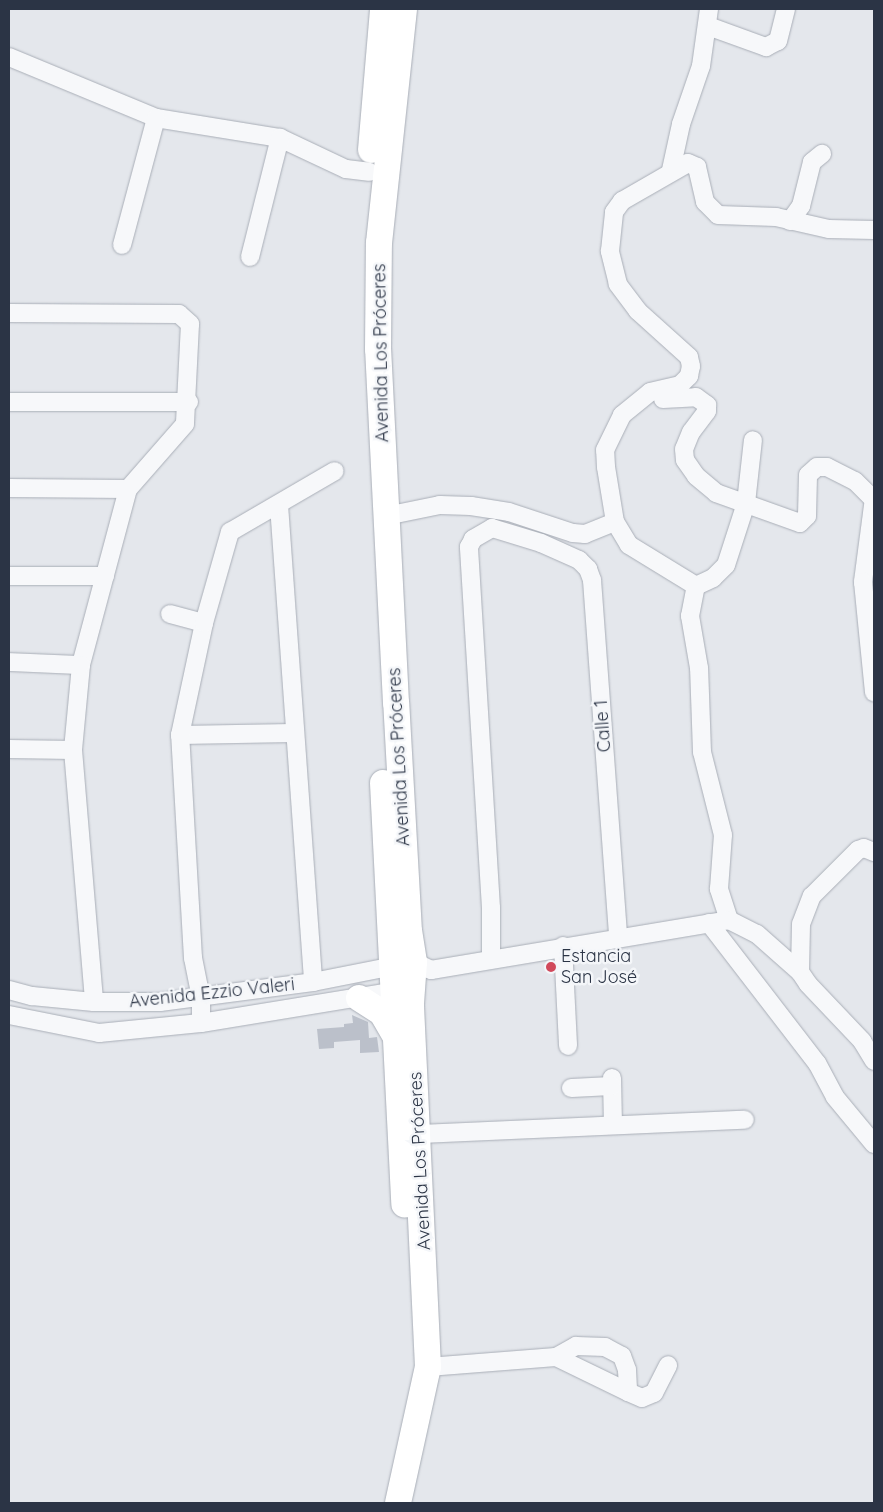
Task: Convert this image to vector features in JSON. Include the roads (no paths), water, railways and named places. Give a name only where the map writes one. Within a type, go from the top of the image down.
[{"type":"highway","name":"Avenida Los Próceres","points":[[384,9],[369,172],[363,278],[365,378],[408,976],[418,1134],[428,1367],[398,1503]]},
{"type":"highway","name":"Avenida Los Próceres","points":[[387,1503],[399,1452],[411,1366],[395,1036],[408,976],[409,932],[378,349],[380,243],[404,9]]},
{"type":"highway","points":[[359,998],[382,1012],[395,1036]]},
{"type":"street","points":[[671,170],[681,124],[701,66],[708,17],[766,47],[778,41],[786,9]]},
{"type":"street","points":[[9,57],[156,118],[280,138],[346,169],[369,172]]},
{"type":"street","points":[[122,245],[156,118]]},
{"type":"street","points":[[250,257],[280,138]]},
{"type":"street","points":[[790,221],[801,206],[812,162],[822,154]]},
{"type":"street","points":[[696,586],[629,545],[616,522],[605,450],[622,415],[650,392],[680,385],[689,376],[691,366],[689,357],[638,311],[618,284],[610,251],[614,212],[622,201],[671,170],[685,164],[695,165],[705,202],[718,215],[776,217],[828,229],[874,230]]},
{"type":"street","points":[[9,313],[179,314],[190,324],[189,402],[185,424],[128,490],[81,665],[73,750],[94,1002]]},
{"type":"street","points":[[650,392],[661,400],[696,397],[707,404],[707,411],[691,432],[684,449],[685,460],[696,476],[716,493],[800,523],[807,516],[808,475],[816,467],[828,467],[855,481],[874,499],[872,542],[863,582],[874,692]]},
{"type":"street","points":[[9,402],[189,402]]},
{"type":"street","points":[[696,586],[713,578],[726,565],[746,503],[753,440]]},
{"type":"street","points":[[202,1023],[201,998],[193,958],[180,736],[204,623],[230,532],[279,505],[334,471]]},
{"type":"street","points":[[9,488],[128,490]]},
{"type":"street","points":[[279,505],[293,733],[313,982]]},
{"type":"street","points":[[386,516],[440,505],[471,506],[509,512],[573,534],[586,534],[616,522]]},
{"type":"street","name":"Calle 1","points":[[491,959],[491,908],[469,548],[473,539],[492,528],[541,543],[579,560],[588,569],[592,580],[618,938]]},
{"type":"street","points":[[9,576],[105,576]]},
{"type":"street","points":[[696,586],[690,616],[700,676],[702,752],[723,835],[719,889],[729,920]]},
{"type":"street","points":[[170,614],[204,623]]},
{"type":"street","points":[[9,662],[81,665]]},
{"type":"street","points":[[180,736],[293,733]]},
{"type":"street","points":[[9,749],[73,750]]},
{"type":"street","points":[[800,972],[801,924],[812,896],[858,850],[864,848],[874,852]]},
{"type":"street","points":[[408,976],[563,946],[729,920],[757,934],[800,972],[808,984],[862,1041],[874,1061]]},
{"type":"street","points":[[709,923],[817,1063],[835,1097],[874,1144]]},
{"type":"street","points":[[563,946],[568,1046]]},
{"type":"street","name":"Avenida Ezzio Valeri","points":[[9,990],[32,996],[132,1004],[201,998],[313,982],[408,976]]},
{"type":"street","name":"Avenida Ezzio Valeri","points":[[9,1015],[99,1033],[202,1023],[359,998],[408,976]]},
{"type":"street","points":[[571,1088],[612,1082],[613,1125]]},
{"type":"street","points":[[418,1134],[745,1120]]},
{"type":"street","points":[[428,1367],[556,1357],[576,1346],[606,1347],[622,1356],[627,1370],[628,1392]]},
{"type":"street","points":[[556,1357],[642,1398],[654,1393],[668,1365]]},
{"type":"place","name":"Estancia San José","points":[[551,967]]}]
